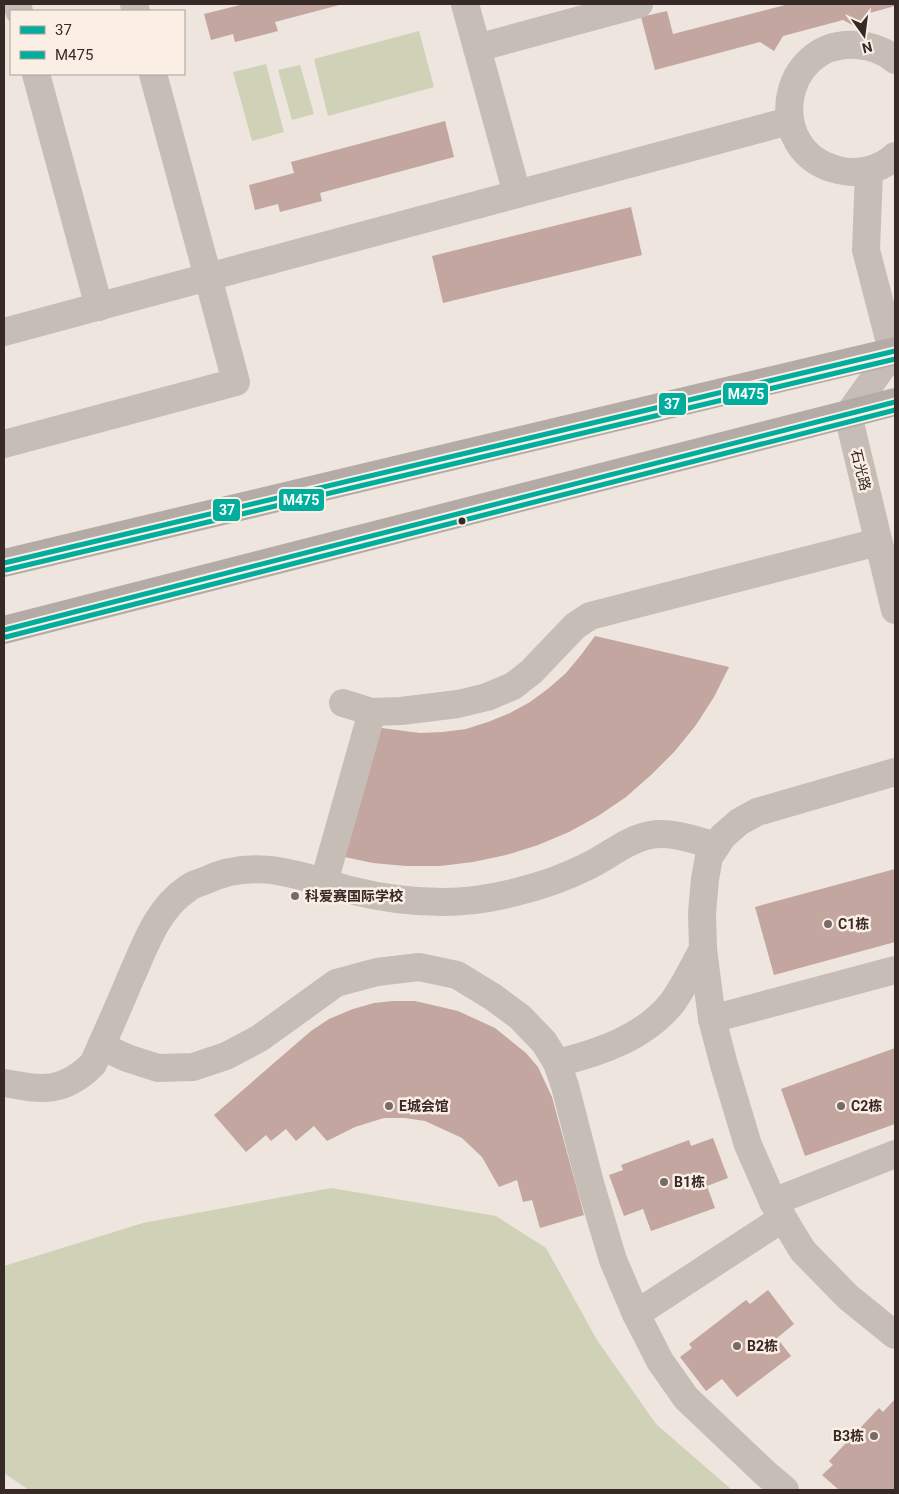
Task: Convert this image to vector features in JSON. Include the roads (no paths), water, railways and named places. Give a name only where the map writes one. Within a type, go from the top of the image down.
[{"type":"main road","points":[[4,563],[895,354]]},
{"type":"main road","points":[[4,630],[895,402]]},
{"type":"street","points":[[465,4],[517,194]]},
{"type":"street","points":[[477,48],[639,4]]},
{"type":"street","points":[[895,60],[888,54],[868,45],[847,44],[827,49],[809,61],[796,78],[789,98],[789,121],[796,139],[809,156],[827,168],[848,173],[869,171],[889,162],[895,156]]},
{"type":"street","points":[[36,75],[99,307]]},
{"type":"street","points":[[4,444],[236,382],[153,75]]},
{"type":"street","points":[[4,332],[789,121]]},
{"type":"street","points":[[848,415],[895,354],[866,250],[869,171]]},
{"type":"street","name":"石光路","points":[[848,415],[895,610]]},
{"type":"street","points":[[343,703],[372,712],[401,711],[458,704],[487,696],[513,686],[531,672],[575,626],[590,616],[878,542]]},
{"type":"street","points":[[324,882],[372,712]]},
{"type":"street","points":[[895,772],[757,812],[738,822],[723,836],[710,857],[705,879],[702,913],[703,949],[712,1019],[748,1145],[778,1210],[803,1251],[848,1298],[895,1335]]},
{"type":"street","points":[[4,1083],[36,1089],[57,1087],[79,1077],[92,1064],[152,930],[168,906],[187,888],[214,875],[241,869],[268,869],[297,874],[350,890],[395,900],[445,902],[492,896],[546,884],[587,866],[624,844],[650,835],[675,834],[716,846]]},
{"type":"street","points":[[557,1063],[601,1050],[625,1040],[651,1022],[671,1004],[703,949]]},
{"type":"street","points":[[101,1046],[126,1058],[158,1068],[193,1067],[226,1056],[260,1038],[336,983],[377,972],[419,967],[457,975],[493,997],[520,1017],[544,1042],[557,1063],[613,1260],[636,1314],[660,1361],[686,1398],[785,1490]]},
{"type":"street","points":[[712,1019],[895,970]]},
{"type":"street","points":[[636,1314],[778,1210],[895,1154]]},
{"type":"place","name":"科爱赛国际学校","points":[[295,896]]},
{"type":"place","name":"C1栋","points":[[828,924]]},
{"type":"place","name":"E城会馆","points":[[389,1106]]},
{"type":"place","name":"C2栋","points":[[841,1106]]},
{"type":"place","name":"B1栋","points":[[664,1182]]},
{"type":"place","name":"B2栋","points":[[737,1346]]},
{"type":"place","name":"B3栋","points":[[874,1436]]}]
